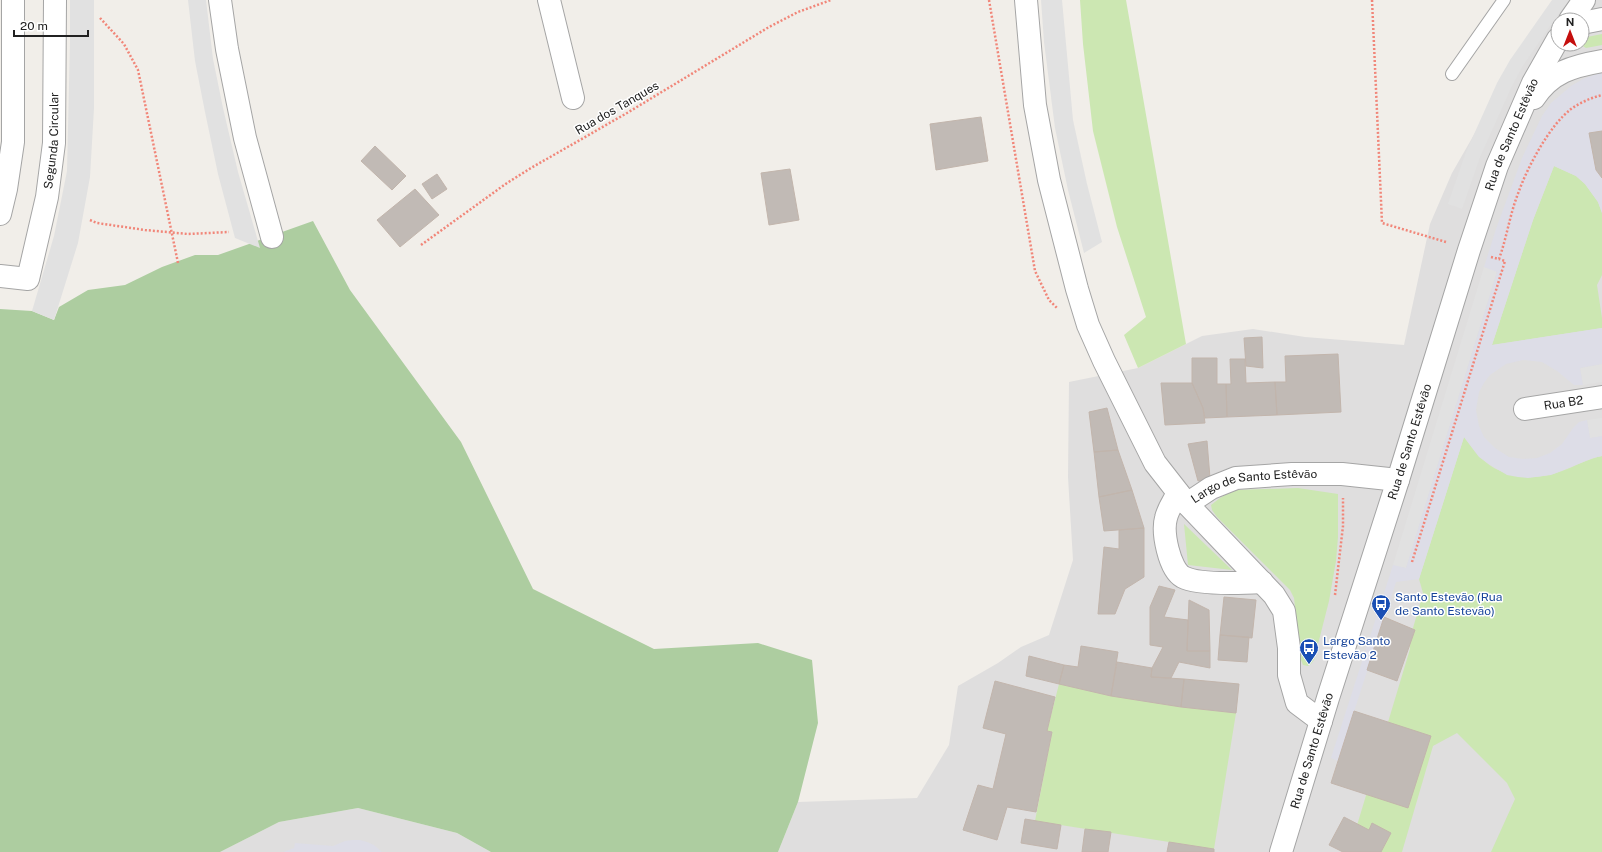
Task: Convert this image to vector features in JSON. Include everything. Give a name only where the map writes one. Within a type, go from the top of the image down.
[{"type":"street","points":[[0,214],[6,189],[13,142],[13,0]]},
{"type":"street","name":"Segunda Circular","points":[[0,276],[28,279],[47,197],[54,143],[55,0]]},
{"type":"street","points":[[220,0],[227,49],[245,138],[272,236]]},
{"type":"street","points":[[549,0],[572,98]]},
{"type":"street","points":[[1026,0],[1035,105],[1049,180],[1077,289],[1088,325],[1154,463],[1182,498],[1166,517],[1165,524],[1172,563],[1182,577],[1189,579],[1228,583],[1262,582]]},
{"type":"street","points":[[1576,12],[1584,0]]},
{"type":"street","points":[[1590,21],[1602,19]]},
{"type":"street","name":"Rua de Santo Estêvão","points":[[1281,852],[1474,234],[1497,166],[1533,83],[1551,52]]},
{"type":"street","points":[[1572,52],[1579,57],[1600,61]]},
{"type":"street","points":[[1513,131],[1539,90],[1554,77],[1571,68],[1600,61]]},
{"type":"street","name":"Rua B2","points":[[1525,409],[1602,397]]},
{"type":"street","name":"Largo de Santo Estêvão","points":[[1321,721],[1297,703],[1289,675],[1289,648],[1284,611],[1274,595],[1182,498],[1236,478],[1292,474],[1342,474],[1398,480]]},
{"type":"lane","points":[[1452,74],[1504,0]]},
{"type":"path","name":"Rua dos Tanques","points":[[421,245],[507,183],[531,168],[627,113],[769,27],[798,12],[831,0]]},
{"type":"path","points":[[1372,0],[1382,223]]},
{"type":"path","points":[[100,18],[124,44],[138,70],[178,263]]},
{"type":"path","points":[[90,220],[97,223],[172,233],[188,234],[229,232]]},
{"type":"path","points":[[1412,562],[1505,261],[1499,259]]},
{"type":"path","points":[[1334,600],[1343,526],[1342,474]]},
{"type":"shaded area","points":[[70,0],[94,0],[94,108],[90,177],[78,243],[54,320],[32,311],[54,236],[67,171]]},
{"type":"shaded area","points":[[188,0],[206,0],[213,59],[223,108],[238,172],[260,248],[235,238],[218,174],[205,112],[195,61]]},
{"type":"shaded area","points":[[1041,0],[1062,0],[1073,120],[1102,242],[1084,253],[1068,190],[1055,128],[1044,42]]},
{"type":"shaded area","points":[[1552,0],[1569,0],[1560,12],[1550,12],[1550,26],[1522,67],[1511,88],[1480,157],[1462,209],[1448,204],[1466,152],[1497,83],[1510,60]]},
{"type":"shaded area","points":[[1559,0],[1602,0],[1602,852],[778,852],[798,802],[917,798],[949,745],[958,686],[998,663],[1021,647],[1049,635],[1073,560],[1068,477],[1069,382],[1138,368],[1202,336],[1253,329],[1305,337],[1404,345],[1430,224],[1452,173],[1487,112],[1550,14],[1550,52],[1590,52],[1590,12],[1551,12]]},
{"type":"shaded area","points":[[1602,72],[1602,131],[1589,133],[1596,170],[1602,178],[1602,213],[1598,202],[1585,184],[1576,176],[1554,166],[1533,220],[1492,345],[1602,328],[1602,364],[1580,368],[1583,385],[1574,385],[1557,371],[1542,362],[1523,360],[1506,364],[1490,375],[1484,383],[1479,392],[1476,410],[1479,426],[1484,437],[1495,448],[1509,457],[1523,459],[1537,458],[1550,453],[1562,444],[1579,422],[1587,420],[1590,438],[1602,436],[1602,456],[1593,458],[1551,475],[1528,478],[1518,477],[1507,475],[1479,457],[1464,437],[1419,579],[1396,582],[1338,761],[1331,758],[1393,565],[1406,568],[1497,272],[1484,267],[1522,158],[1542,116],[1551,103],[1571,86],[1583,79]]},
{"type":"shaded area","points":[[1484,267],[1497,271],[1406,568],[1393,565]]},
{"type":"shaded area","points":[[1602,364],[1602,382],[1583,385],[1580,368]]},
{"type":"shaded area","points":[[1602,418],[1602,436],[1590,438],[1587,420]]},
{"type":"shaded area","points":[[358,808],[457,833],[491,852],[220,852],[279,822]]},
{"type":"shaded area","points":[[352,840],[367,842],[374,845],[382,852],[283,852],[294,848],[295,843],[333,846]]},
{"type":"green space","points":[[1080,0],[1126,0],[1186,344],[1138,368],[1124,335],[1146,317],[1117,227],[1093,131],[1083,44]]},
{"type":"green space","points":[[1602,34],[1602,45],[1590,47],[1590,36]]},
{"type":"green space","points":[[1554,166],[1576,176],[1585,184],[1598,202],[1602,213],[1602,275],[1597,285],[1602,328],[1492,345],[1533,220]]},
{"type":"green space","points":[[313,221],[350,290],[461,442],[533,589],[654,649],[758,643],[812,660],[818,723],[798,802],[778,852],[491,852],[457,833],[358,808],[279,822],[220,852],[0,852],[0,309],[32,311],[54,320],[59,307],[88,290],[125,285],[162,267],[195,255],[218,255]]},
{"type":"green space","points":[[1464,437],[1477,454],[1488,464],[1507,474],[1518,476],[1540,477],[1602,456],[1602,852],[1491,852],[1515,799],[1507,783],[1457,733],[1433,746],[1402,852],[1349,852],[1410,649],[1409,642],[1423,593],[1419,579]]},
{"type":"green space","points":[[1298,488],[1338,494],[1338,537],[1336,561],[1329,601],[1314,660],[1308,666],[1303,665],[1301,660],[1294,598],[1290,590],[1217,517],[1212,510],[1211,505],[1234,490]]},
{"type":"green space","points":[[1184,524],[1232,570],[1188,565]]},
{"type":"green space","points":[[1059,684],[1111,696],[1181,707],[1236,713],[1214,849],[1035,821],[1052,732],[1047,731]]},
{"type":"building","points":[[981,117],[988,161],[936,170],[930,124]]},
{"type":"building","points":[[1602,131],[1602,178],[1596,170],[1589,133]]},
{"type":"building","points":[[375,146],[406,176],[392,190],[361,161]]},
{"type":"building","points":[[790,169],[799,220],[769,225],[761,173]]},
{"type":"building","points":[[437,174],[447,189],[432,199],[422,184]]},
{"type":"building","points":[[415,189],[439,215],[400,247],[377,220]]},
{"type":"building","points":[[1262,337],[1263,368],[1246,366],[1244,338]]},
{"type":"building","points":[[1338,354],[1341,412],[1277,415],[1275,382],[1286,382],[1285,356]]},
{"type":"building","points":[[1192,358],[1217,358],[1217,384],[1226,384],[1227,417],[1205,418],[1203,408],[1192,383]]},
{"type":"building","points":[[1230,359],[1245,359],[1246,383],[1275,382],[1277,415],[1227,417],[1226,384],[1231,384]]},
{"type":"building","points":[[1161,383],[1192,383],[1203,408],[1205,423],[1165,425]]},
{"type":"building","points":[[1107,408],[1118,450],[1094,452],[1089,412]]},
{"type":"building","points":[[1207,441],[1210,478],[1198,481],[1188,444]]},
{"type":"building","points":[[1118,450],[1132,490],[1099,497],[1094,452]]},
{"type":"building","points":[[1132,490],[1144,528],[1104,531],[1099,497]]},
{"type":"building","points":[[1144,528],[1144,577],[1125,589],[1115,614],[1098,614],[1104,547],[1119,549],[1119,530]]},
{"type":"building","points":[[1159,586],[1175,590],[1164,617],[1188,620],[1187,651],[1210,651],[1210,668],[1179,662],[1171,678],[1151,677],[1152,668],[1163,647],[1150,645],[1150,607]]},
{"type":"building","points":[[1224,597],[1256,600],[1252,638],[1220,635]]},
{"type":"building","points":[[1189,600],[1209,610],[1210,651],[1187,651]]},
{"type":"building","points":[[1384,617],[1415,630],[1397,681],[1367,670]]},
{"type":"building","points":[[1220,635],[1249,637],[1247,662],[1218,660]]},
{"type":"building","points":[[1081,646],[1118,652],[1111,696],[1059,684],[1064,665],[1078,667]]},
{"type":"building","points":[[1029,656],[1064,665],[1059,684],[1026,676]]},
{"type":"building","points":[[1117,662],[1152,668],[1151,677],[1184,679],[1181,707],[1111,696]]},
{"type":"building","points":[[1184,679],[1239,684],[1236,713],[1181,707]]},
{"type":"building","points":[[995,681],[1055,697],[1047,731],[1052,732],[1036,812],[1007,807],[997,840],[963,830],[978,785],[993,789],[1006,734],[983,728]]},
{"type":"building","points":[[1354,711],[1431,736],[1408,808],[1331,783]]},
{"type":"building","points":[[1344,817],[1369,830],[1372,823],[1391,833],[1381,852],[1343,852],[1329,845]]},
{"type":"building","points":[[1025,819],[1061,825],[1057,849],[1021,843]]},
{"type":"building","points":[[1085,829],[1111,832],[1108,852],[1082,852]]},
{"type":"building","points":[[1169,842],[1214,849],[1214,852],[1167,852]]},
{"type":"place","name":"Santo Estevão (Rua de Santo Estevão)","points":[[1381,621]]},
{"type":"place","name":"Largo Santo Estevão 2","points":[[1309,665]]}]
